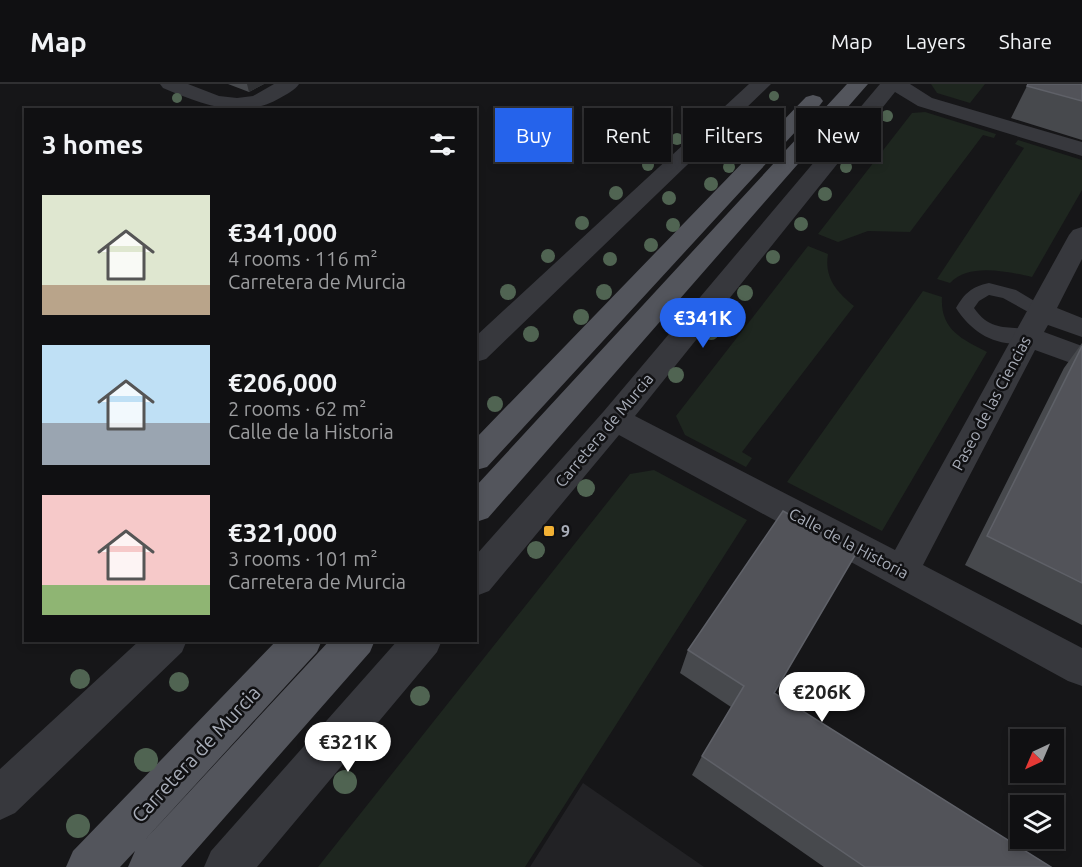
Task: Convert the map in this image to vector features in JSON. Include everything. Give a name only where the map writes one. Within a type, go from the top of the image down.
[{"type":"main road","points":[[477,457],[829,84]]},
{"type":"main road","points":[[477,507],[858,84]]},
{"type":"main road","name":"Carretera de Murcia","points":[[89,867],[301,642]]},
{"type":"main road","points":[[151,867],[354,642]]},
{"type":"street","points":[[170,84],[214,102],[235,105],[258,101],[289,84]]},
{"type":"street","points":[[477,351],[761,84]]},
{"type":"street","name":"Carretera de Murcia","points":[[477,579],[615,419],[891,84]]},
{"type":"street","points":[[896,84],[925,102],[1082,148]]},
{"type":"street","name":"Paseo de las Ciencias","points":[[902,571],[1082,235]]},
{"type":"street","points":[[1033,324],[1082,328]]},
{"type":"street","points":[[1033,324],[1082,357]]},
{"type":"street","name":"Calle de la Historia","points":[[615,419],[1082,668]]},
{"type":"street","points":[[0,798],[166,642]]},
{"type":"street","points":[[227,867],[421,642]]},
{"type":"shaded area","points":[[931,84],[985,84],[970,103],[937,93]]},
{"type":"shaded area","points":[[925,112],[996,134],[994,138],[983,135],[910,232],[868,231],[838,242],[818,234],[874,162],[881,162],[881,153],[912,113]]},
{"type":"shaded area","points":[[1018,140],[1082,160],[1082,190],[1032,277],[990,270],[968,272],[950,283],[937,279],[1024,148],[1015,144]]},
{"type":"shaded area","points":[[808,246],[828,254],[828,270],[833,284],[854,306],[742,452],[752,458],[746,467],[685,435],[676,416]]},
{"type":"shaded area","points":[[923,291],[942,297],[945,317],[954,332],[987,352],[882,531],[787,482]]},
{"type":"shaded area","points":[[654,470],[747,520],[525,867],[318,867],[630,474]]},
{"type":"shaded area","points":[[583,783],[704,867],[530,867]]},
{"type":"building","points":[[1028,84],[1082,84],[1082,101],[1027,86]]},
{"type":"building","points":[[1082,346],[1082,583],[987,536]]},
{"type":"building","points":[[783,511],[857,552],[774,693],[1010,841],[1010,849],[1022,849],[1051,867],[865,867],[702,756],[744,686],[688,650]]},
{"type":"place","name":"9","points":[[549,531]]}]
